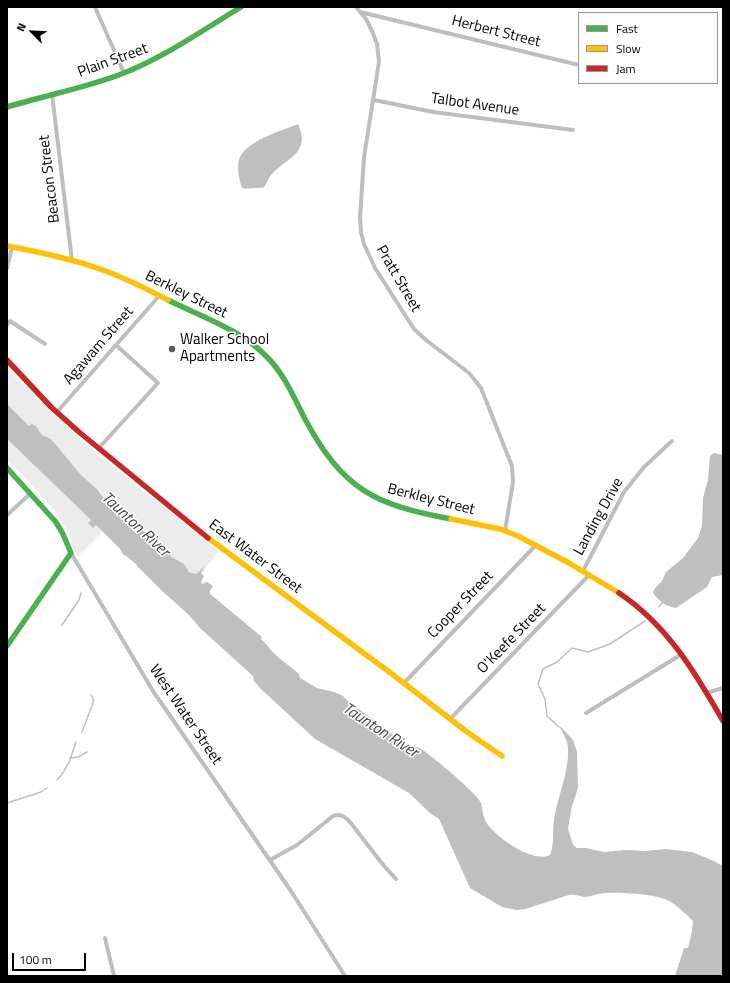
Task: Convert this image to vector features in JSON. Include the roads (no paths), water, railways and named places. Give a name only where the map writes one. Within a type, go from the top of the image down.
[{"type":"main road","name":"Plain Street","points":[[7,108],[124,73],[163,54],[241,7]]},
{"type":"main road","name":"Berkley Street","points":[[9,247],[72,261],[117,276],[160,295],[239,334],[264,354],[281,374],[316,440],[339,472],[358,487],[378,499],[399,507],[505,531],[536,545],[621,594],[644,612],[664,631],[682,654],[723,721]]},
{"type":"main road","name":"East Water Street","points":[[7,360],[57,412],[98,449],[222,549],[502,756]]},
{"type":"main road","name":"West Water Street","points":[[7,468],[31,493],[58,525],[71,553]]},
{"type":"main road","points":[[7,646],[71,553]]},
{"type":"street","points":[[95,7],[124,73]]},
{"type":"street","name":"Pratt Street","points":[[356,7],[372,31],[379,53],[379,70],[365,151],[361,203],[361,226],[364,244],[375,268],[414,329],[474,377],[481,388],[512,466],[512,486],[505,531]]},
{"type":"street","name":"Herbert Street","points":[[360,12],[578,65]]},
{"type":"street","name":"Beacon Street","points":[[52,94],[72,261]]},
{"type":"street","name":"Talbot Avenue","points":[[374,100],[433,112],[573,130]]},
{"type":"street","points":[[7,268],[9,247]]},
{"type":"street","name":"Agawam Street","points":[[57,412],[160,295]]},
{"type":"street","points":[[7,325],[10,321],[45,344]]},
{"type":"street","points":[[98,449],[158,383],[116,345]]},
{"type":"street","name":"Landing Drive","points":[[583,571],[615,507],[626,489],[650,461],[672,441]]},
{"type":"street","points":[[7,515],[31,493]]},
{"type":"street","name":"Cooper Street","points":[[404,683],[536,545]]},
{"type":"street","name":"West Water Street","points":[[71,553],[153,691],[270,860],[345,976]]},
{"type":"street","name":"O'Keefe Street","points":[[452,718],[589,575]]},
{"type":"street","points":[[586,713],[682,654]]},
{"type":"street","points":[[706,693],[723,688]]},
{"type":"street","points":[[270,860],[297,845],[338,814],[344,816],[350,822],[396,879]]},
{"type":"street","points":[[105,938],[114,976]]},
{"type":"water","points":[[298,124],[302,142],[296,154],[269,177],[263,188],[242,188],[238,164],[244,151],[257,141]]},
{"type":"water","name":"Taunton River","points":[[7,404],[29,426],[32,424],[36,426],[42,435],[51,439],[81,475],[97,489],[111,508],[136,533],[141,529],[172,557],[184,564],[189,572],[196,574],[205,566],[201,573],[204,576],[201,582],[202,584],[207,582],[213,586],[210,594],[262,637],[261,639],[271,650],[280,659],[293,668],[299,674],[300,678],[317,688],[343,696],[353,706],[406,745],[407,744],[411,748],[417,747],[430,755],[476,796],[481,803],[484,817],[490,828],[505,841],[534,856],[543,857],[550,855],[552,850],[554,819],[568,758],[567,743],[559,726],[563,729],[573,740],[577,752],[578,788],[572,806],[568,829],[573,845],[577,848],[586,848],[604,852],[666,849],[692,852],[723,866],[722,976],[675,976],[684,948],[688,948],[693,921],[684,912],[667,900],[646,895],[619,893],[602,893],[584,897],[569,895],[525,909],[517,910],[502,907],[470,888],[439,819],[431,814],[409,793],[315,739],[261,689],[254,681],[253,676],[200,628],[189,615],[137,567],[137,565],[125,555],[124,556],[120,549],[96,525],[93,528],[88,523],[91,520],[7,439]]},
{"type":"water","points":[[714,453],[723,455],[723,575],[712,577],[707,587],[676,608],[672,607],[663,603],[653,593],[655,588],[662,581],[666,572],[683,558],[698,538],[702,526],[703,498],[708,480],[710,456]]},
{"type":"waterway","points":[[62,625],[79,600],[81,593]]},
{"type":"waterway","points":[[659,607],[663,602]]},
{"type":"waterway","points":[[559,727],[547,716],[545,699],[538,684],[543,669],[557,662],[572,648],[588,652],[610,644],[645,621]]},
{"type":"waterway","points":[[82,732],[93,703],[91,695]]},
{"type":"waterway","points":[[57,780],[67,767],[76,742]]},
{"type":"waterway","points":[[71,758],[78,757],[87,752]]},
{"type":"waterway","points":[[7,803],[41,792],[47,788]]},
{"type":"place","name":"Walker School Apartments","points":[[172,349]]}]
